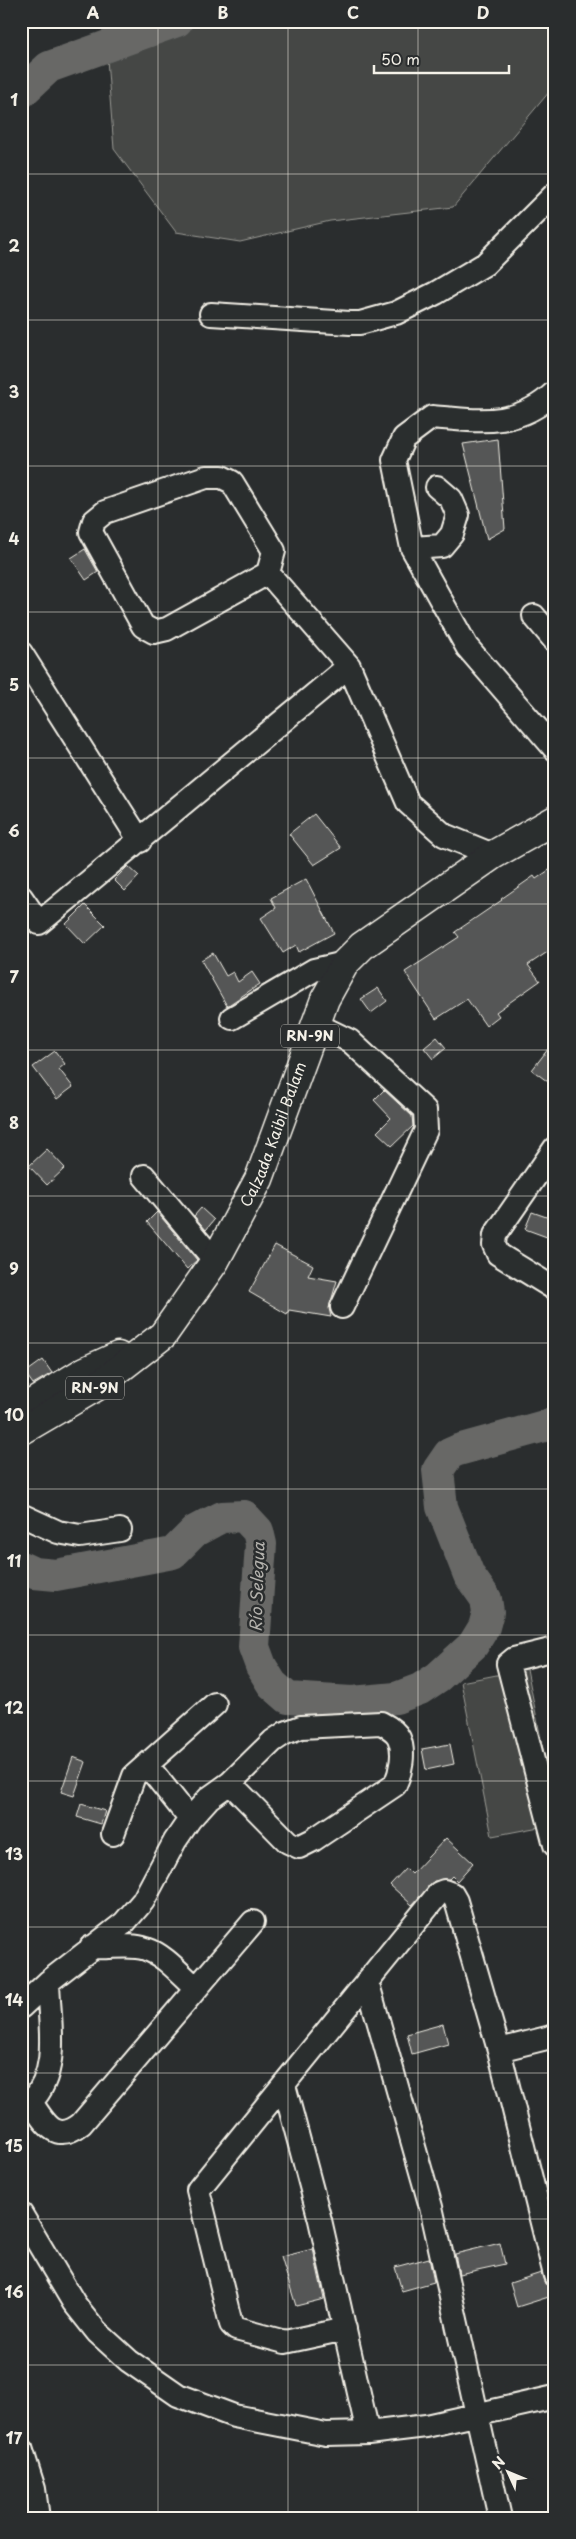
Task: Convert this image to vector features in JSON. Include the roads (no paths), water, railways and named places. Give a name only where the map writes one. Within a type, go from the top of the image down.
[{"type":"main road","name":"Calzada Kaibil Balam","points":[[21,1432],[96,1387],[163,1335],[215,1261],[259,1179],[315,1024],[325,999],[345,963],[362,946],[493,855],[555,820]]},
{"type":"main road","name":"RN-9N","points":[[21,1409],[85,1371],[163,1335]]},
{"type":"street","points":[[211,314],[360,323],[396,313],[436,293],[484,264],[555,194]]},
{"type":"street","points":[[555,392],[522,415],[491,422],[432,417],[404,438],[394,460],[412,548],[467,647],[555,749]]},
{"type":"street","points":[[222,476],[232,482],[274,551],[268,573],[167,630],[154,632],[143,626],[91,532],[94,521],[105,512],[206,477],[222,476]]},
{"type":"street","points":[[412,548],[442,546],[452,534],[458,515],[451,499],[437,487]]},
{"type":"street","points":[[268,573],[349,666],[408,803],[444,835],[493,855]]},
{"type":"street","points":[[534,616],[555,641]]},
{"type":"street","points":[[21,653],[140,841]]},
{"type":"street","points":[[21,897],[39,923],[349,666]]},
{"type":"street","points":[[232,1018],[314,970],[345,963]]},
{"type":"street","points":[[315,1024],[350,1041],[425,1110],[427,1121],[426,1130],[342,1307]]},
{"type":"street","points":[[555,1148],[495,1235],[494,1245],[498,1254],[555,1289]]},
{"type":"street","points":[[144,1176],[215,1261]]},
{"type":"street","points":[[21,1515],[58,1532],[80,1536],[120,1530]]},
{"type":"street","points":[[555,1649],[514,1659],[508,1664],[555,1845]]},
{"type":"street","points":[[113,1834],[134,1776],[215,1704]]},
{"type":"street","points":[[21,2007],[48,1982],[124,1923],[143,1901],[175,1841],[190,1819],[209,1798],[230,1783],[273,1741],[301,1726],[381,1723],[391,1728],[399,1738],[402,1771],[395,1785],[313,1840],[299,1847],[288,1842],[230,1783]]},
{"type":"street","points":[[147,1765],[190,1819]]},
{"type":"street","points":[[346,2329],[285,2342],[236,2330],[232,2324],[198,2198],[198,2190],[439,1893],[444,1891],[452,1894],[456,1901],[499,2050],[555,2275]]},
{"type":"street","points":[[48,1982],[51,2063],[44,2087],[26,2102],[47,2125],[58,2132],[70,2133],[81,2124],[253,1922]]},
{"type":"street","points":[[91,1947],[108,1949],[127,1946],[146,1949],[162,1958],[196,1988]]},
{"type":"street","points":[[367,1981],[431,2207],[476,2417],[500,2518]]},
{"type":"street","points":[[499,2050],[555,2036]]},
{"type":"street","points":[[284,2085],[346,2329],[368,2433]]},
{"type":"street","points":[[21,2214],[74,2303],[97,2332],[129,2361],[178,2395],[234,2416],[326,2434],[368,2433],[426,2426],[476,2417],[555,2397]]},
{"type":"street","points":[[21,2448],[34,2488],[38,2518]]},
{"type":"waterway","name":"Río Selegua","points":[[21,93],[49,67],[177,21]]},
{"type":"waterway","name":"Río Selegua","points":[[21,1567],[34,1573],[56,1575],[173,1553],[195,1531],[212,1522],[222,1517],[244,1516],[258,1531],[261,1544],[254,1647],[261,1666],[272,1684],[288,1698],[352,1702],[396,1698],[420,1689],[438,1677],[473,1645],[484,1627],[488,1612],[486,1599],[469,1575],[442,1507],[438,1470],[449,1454],[458,1450],[555,1423]]}]
